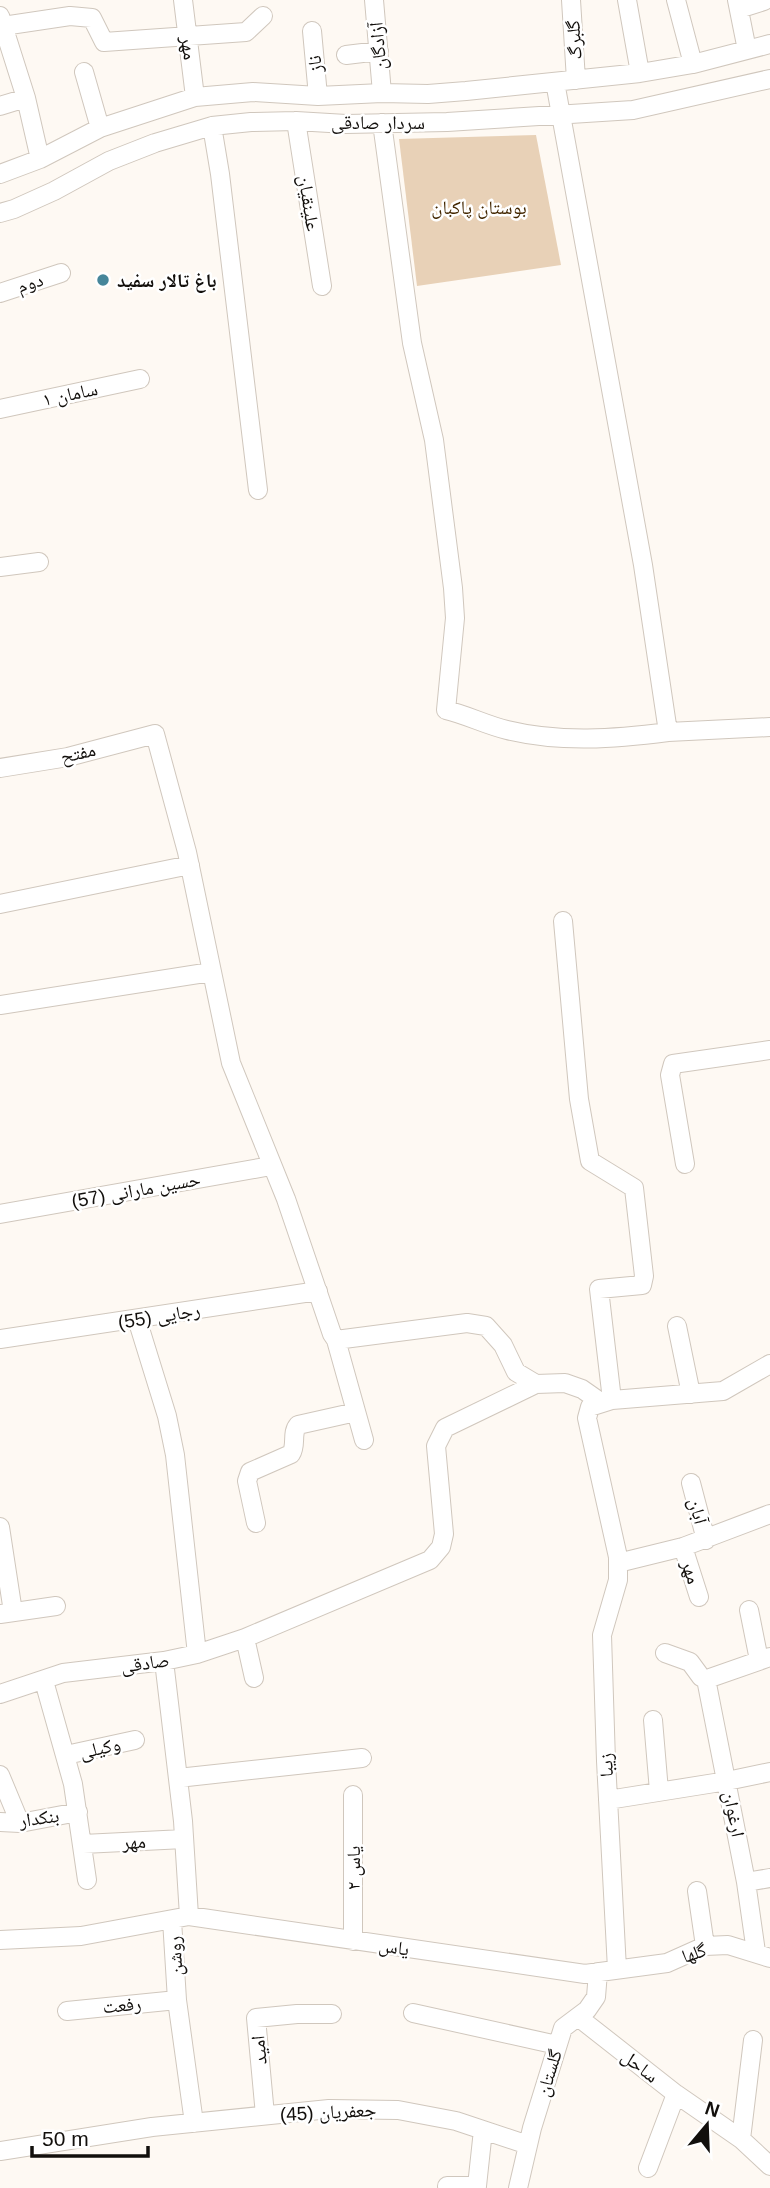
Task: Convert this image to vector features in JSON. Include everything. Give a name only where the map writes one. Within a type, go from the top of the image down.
[{"type":"street","name":"مهر","points":[[183,0],[195,97]]},
{"type":"street","name":"آزادگان","points":[[374,0],[382,93]]},
{"type":"street","name":"گلبرگ","points":[[571,0],[576,80]]},
{"type":"street","points":[[627,0],[640,73]]},
{"type":"street","points":[[676,0],[692,64]]},
{"type":"street","points":[[747,50],[738,4],[764,1]]},
{"type":"street","points":[[40,159],[26,98],[2,21],[70,16],[92,18],[104,43],[246,32],[262,16]]},
{"type":"street","name":"ناز","points":[[312,32],[318,96]]},
{"type":"street","points":[[0,174],[40,159],[100,128],[195,97],[253,92],[318,96],[428,94],[640,73],[692,64],[770,44]]},
{"type":"street","points":[[346,55],[379,51]]},
{"type":"street","points":[[84,72],[100,128]]},
{"type":"street","name":"سردار صادقی","points":[[0,212],[14,209],[54,191],[109,161],[155,143],[212,126],[296,121],[346,124],[430,123],[633,110],[770,79]]},
{"type":"street","points":[[555,82],[643,565],[668,732]]},
{"type":"street","points":[[428,94],[430,123]]},
{"type":"street","points":[[0,106],[26,98]]},
{"type":"street","name":"علینقیان","points":[[296,121],[322,286]]},
{"type":"street","points":[[382,123],[412,343],[434,440],[453,588],[455,618],[446,710],[507,730],[564,739],[770,727]]},
{"type":"street","points":[[212,126],[258,489]]},
{"type":"street","name":"دوم","points":[[0,293],[61,273]]},
{"type":"street","name":"سامان ۱","points":[[0,409],[140,379]]},
{"type":"street","points":[[0,567],[39,562]]},
{"type":"street","name":"مفتح","points":[[0,768],[68,757],[155,734],[190,865]]},
{"type":"street","points":[[0,904],[190,865],[231,1063],[286,1199],[336,1340],[364,1440]]},
{"type":"street","points":[[563,920],[579,1099],[590,1161],[634,1188],[644,1276],[642,1286],[599,1289],[607,1402]]},
{"type":"street","points":[[0,1005],[211,972]]},
{"type":"street","points":[[685,1164],[670,1075],[673,1064],[770,1050]]},
{"type":"street","name":"حسین مارانی (57)","points":[[0,1214],[271,1166]]},
{"type":"street","name":"رجایی (55)","points":[[0,1339],[318,1291]]},
{"type":"street","points":[[137,1319],[167,1416],[175,1455],[197,1654]]},
{"type":"street","points":[[336,1340],[467,1323],[486,1326],[503,1345],[516,1372],[536,1384],[565,1383],[607,1402],[723,1391],[770,1364]]},
{"type":"street","points":[[677,1326],[691,1394]]},
{"type":"street","name":"صادقی","points":[[0,1694],[63,1673],[164,1661],[197,1654],[245,1638],[430,1560],[441,1546],[444,1534],[436,1446],[438,1438],[445,1428],[536,1384]]},
{"type":"street","name":"زیبا","points":[[607,1402],[590,1407],[587,1418],[618,1563],[618,1580],[602,1635],[617,1969]]},
{"type":"street","points":[[256,1523],[247,1481],[250,1472],[291,1454],[299,1425],[356,1412]]},
{"type":"street","name":"آبان","points":[[691,1483],[706,1540]]},
{"type":"street","points":[[618,1563],[706,1540],[770,1514]]},
{"type":"street","points":[[0,1527],[7,1613],[56,1606]]},
{"type":"street","name":"مهر","points":[[683,1547],[699,1597]]},
{"type":"street","points":[[665,1653],[690,1662],[701,1677],[709,1679],[764,1659],[749,1610]]},
{"type":"street","points":[[245,1638],[254,1678]]},
{"type":"street","points":[[164,1661],[184,1839],[181,1918]]},
{"type":"street","name":"ارغوان","points":[[709,1679],[746,1882],[763,1955]]},
{"type":"street","points":[[44,1681],[66,1755],[78,1812],[87,1880]]},
{"type":"street","points":[[653,1720],[659,1791]]},
{"type":"street","name":"وکیلی","points":[[66,1755],[135,1740]]},
{"type":"street","points":[[178,1778],[362,1758]]},
{"type":"street","points":[[608,1800],[770,1772]]},
{"type":"street","points":[[0,1775],[20,1823]]},
{"type":"street","name":"یاس ۲","points":[[353,1795],[354,1941]]},
{"type":"street","name":"بنکدار","points":[[0,1822],[20,1823],[78,1812]]},
{"type":"street","name":"مهر","points":[[83,1844],[184,1839]]},
{"type":"street","points":[[746,1882],[770,1878]]},
{"type":"street","points":[[697,1891],[705,1946]]},
{"type":"street","name":"یاس","points":[[181,1918],[585,1974],[617,1969]]},
{"type":"street","name":"روشن","points":[[0,1940],[81,1936],[181,1918],[177,2000],[194,2123]]},
{"type":"street","name":"گلها","points":[[617,1969],[667,1963],[705,1946],[728,1945],[763,1955]]},
{"type":"street","name":"گلستان","points":[[518,2188],[563,2028],[587,2010],[596,1997],[598,1972]]},
{"type":"street","name":"رفعت","points":[[67,2011],[177,2000]]},
{"type":"street","points":[[413,2013],[557,2045]]},
{"type":"street","name":"امید","points":[[265,2115],[256,2018],[332,2014]]},
{"type":"street","name":"ساحل","points":[[578,2017],[676,2095],[741,2139],[770,2166]]},
{"type":"street","points":[[741,2139],[753,2040]]},
{"type":"street","points":[[648,2168],[676,2095]]},
{"type":"street","name":"جعفریان (45)","points":[[0,2151],[152,2127],[329,2109],[398,2110],[456,2121],[528,2145]]},
{"type":"street","points":[[447,2186],[477,2186],[484,2130]]},
{"type":"green space","name":"بوستان پاکبان","points":[[536,135],[561,265],[417,286],[399,139]]},
{"type":"place","name":"باغ تالار سفید","points":[[103,280]]}]
